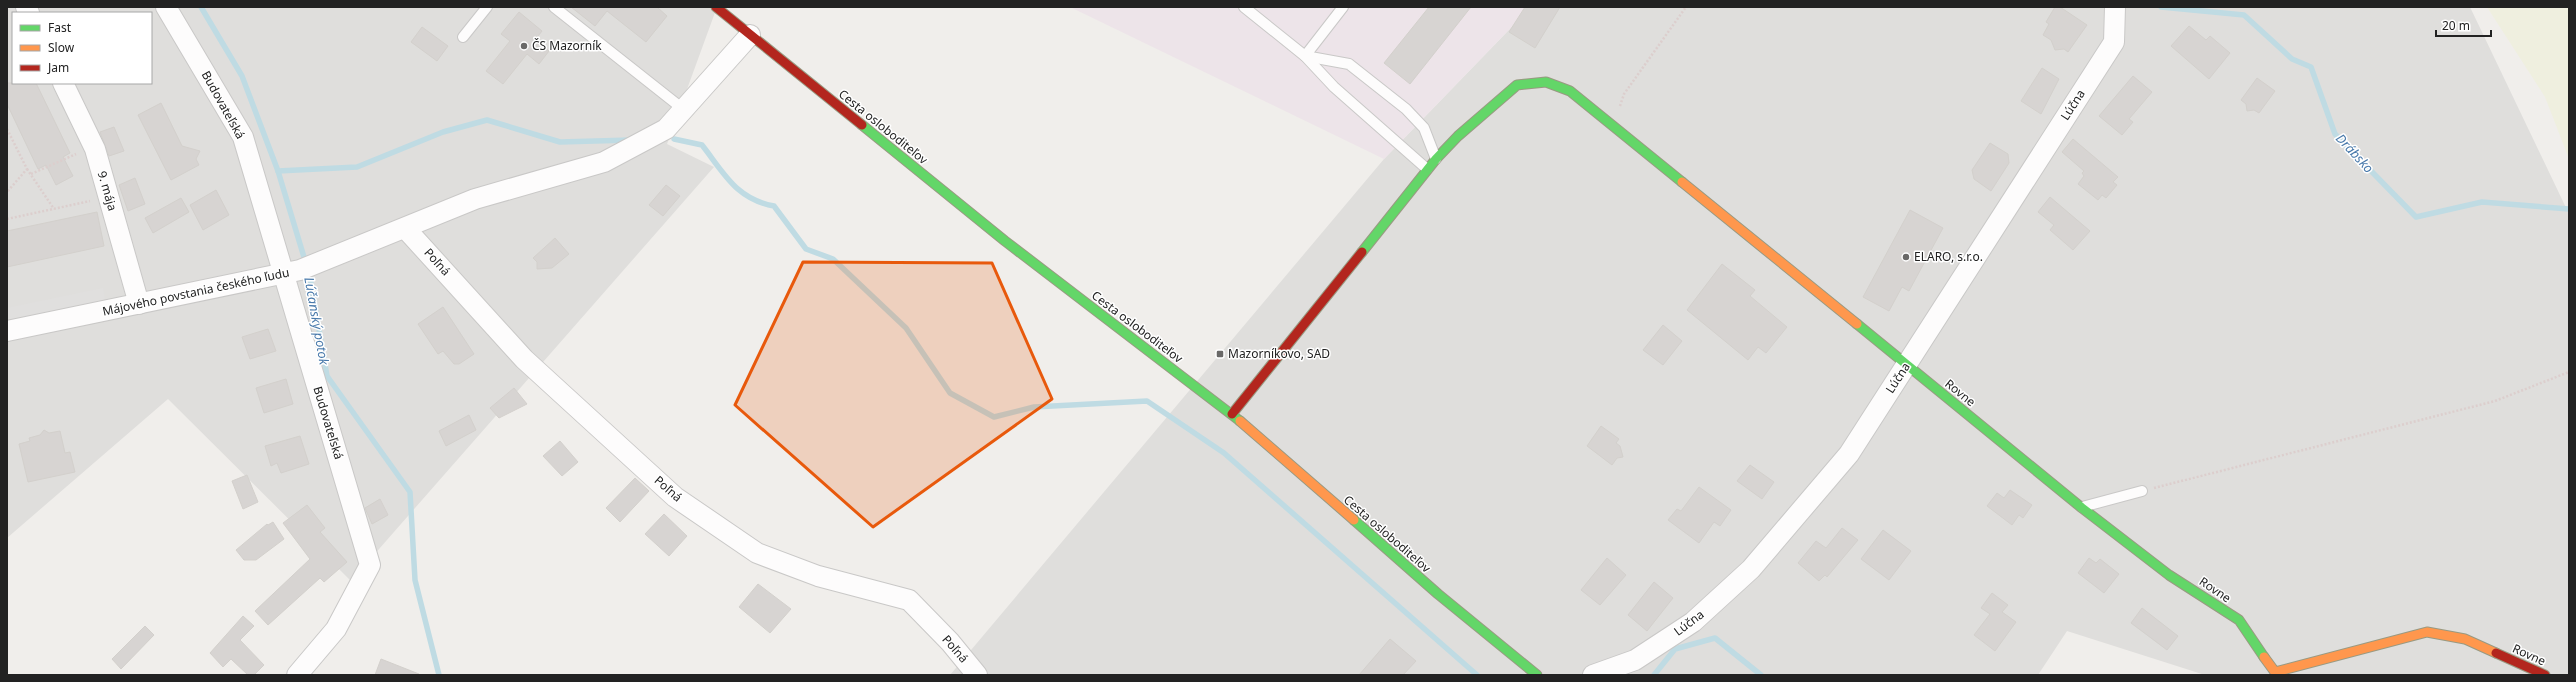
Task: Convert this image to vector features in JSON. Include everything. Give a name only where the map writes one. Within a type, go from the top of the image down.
[{"type":"street","name":"Budovateľská","points":[[166,7],[242,137],[292,272],[370,566],[336,629],[297,675]]},
{"type":"street","name":"Cesta osloboditeľov","points":[[716,7],[1005,241],[1232,414],[1438,594],[1533,674]]},
{"type":"street","name":"Lúčna","points":[[1593,675],[1635,660],[1693,622],[1751,569],[1849,454],[2114,42],[2115,7]]},
{"type":"street","name":"Májového povstania českého ľudu","points":[[7,331],[292,272],[321,262],[475,199],[604,162],[666,129],[750,35]]},
{"type":"street","name":"Rovne","points":[[1232,414],[1436,159],[1458,136],[1517,85],[1546,82],[1570,91],[2082,508],[2169,575],[2239,620],[2275,672],[2427,632],[2465,639],[2545,675]]},
{"type":"street","name":"9. mája","points":[[63,84],[95,148],[139,304]]},
{"type":"street","name":"Poľná","points":[[406,228],[524,359],[675,497],[757,553],[818,576],[909,600],[950,642],[977,675]]},
{"type":"lane","points":[[463,37],[487,7]]},
{"type":"lane","points":[[554,7],[683,109]]},
{"type":"lane","points":[[1244,7],[1305,56],[1334,87],[1427,169]]},
{"type":"lane","points":[[1305,56],[1343,7]]},
{"type":"lane","points":[[1305,56],[1349,64],[1406,109],[1424,128],[1436,159]]},
{"type":"lane","points":[[2082,508],[2142,491]]},
{"type":"path","points":[[1614,127],[1624,94],[1686,7]]},
{"type":"path","points":[[7,129],[27,169],[54,209]]},
{"type":"path","points":[[30,174],[76,154]]},
{"type":"path","points":[[7,192],[27,169]]},
{"type":"path","points":[[7,218],[98,199]]},
{"type":"path","points":[[2142,491],[2495,400],[2569,372]]},
{"type":"highlighted area","points":[[803,262],[992,263],[1052,399],[873,527],[735,405]]},
{"type":"shaded area","points":[[7,7],[717,7],[667,144],[714,167],[351,581],[168,399],[7,538]]},
{"type":"shaded area","points":[[1070,7],[1531,7],[1384,159]]},
{"type":"shaded area","points":[[1531,7],[2470,7],[2569,214],[2569,675],[2205,675],[2067,631],[2038,675],[950,675],[1384,159]]},
{"type":"shaded area","points":[[103,288],[105,300],[7,321],[7,308]]},
{"type":"green space","points":[[2487,7],[2569,7],[2569,159],[2545,97]]},
{"type":"building","points":[[571,7],[657,7],[667,16],[646,42],[607,11],[595,26]]},
{"type":"building","points":[[1429,7],[1471,7],[1410,84],[1384,63]]},
{"type":"building","points":[[1525,7],[1560,7],[1535,48],[1509,32]]},
{"type":"building","points":[[2055,7],[2060,7],[2087,25],[2068,52],[2064,49],[2055,50],[2051,40],[2043,35],[2049,24],[2046,22]]},
{"type":"building","name":"ČS Mazorník","points":[[519,12],[542,31],[535,40],[549,51],[539,64],[527,54],[503,84],[486,71],[510,41],[501,34]]},
{"type":"building","points":[[2189,26],[2206,40],[2210,36],[2230,53],[2209,79],[2171,46]]},
{"type":"building","points":[[422,27],[448,46],[437,61],[411,42]]},
{"type":"building","points":[[2042,68],[2059,79],[2041,114],[2021,101]]},
{"type":"building","points":[[2133,76],[2152,92],[2129,119],[2133,122],[2122,135],[2099,116]]},
{"type":"building","points":[[2257,78],[2275,91],[2259,113],[2254,110],[2247,111],[2246,104],[2241,100]]},
{"type":"building","points":[[7,83],[36,84],[70,153],[63,157],[73,176],[56,185],[46,165],[38,169],[7,104]]},
{"type":"building","points":[[161,103],[182,146],[200,151],[196,159],[199,165],[171,180],[138,115]]},
{"type":"building","points":[[114,127],[124,151],[109,156],[100,132]]},
{"type":"building","points":[[2073,139],[2118,177],[2113,182],[2117,185],[2106,198],[2102,195],[2098,200],[2078,184],[2084,176],[2082,173],[2084,171],[2062,152]]},
{"type":"building","points":[[1990,143],[2008,154],[2009,163],[1991,191],[1974,179],[1972,170]]},
{"type":"building","points":[[135,178],[145,204],[128,211],[119,185]]},
{"type":"building","points":[[666,185],[680,196],[663,216],[649,205]]},
{"type":"building","points":[[216,190],[229,215],[203,230],[190,205]]},
{"type":"building","points":[[2050,197],[2090,231],[2073,250],[2050,230],[2054,225],[2038,212]]},
{"type":"building","points":[[181,198],[189,212],[153,233],[145,218]]},
{"type":"building","name":"ELARO, s.r.o.","points":[[1910,210],[1943,228],[1909,291],[1902,287],[1889,311],[1863,297]]},
{"type":"building","points":[[97,212],[104,246],[7,267],[7,231]]},
{"type":"building","points":[[555,238],[569,254],[552,268],[537,269],[537,262],[533,258]]},
{"type":"building","points":[[1722,264],[1755,290],[1750,296],[1787,327],[1766,353],[1758,347],[1748,360],[1687,310]]},
{"type":"building","points":[[443,307],[474,354],[459,364],[454,364],[443,351],[438,354],[418,324]]},
{"type":"building","points":[[1663,325],[1682,341],[1663,365],[1643,350]]},
{"type":"building","points":[[268,329],[276,351],[250,359],[242,337]]},
{"type":"building","points":[[286,379],[293,404],[264,413],[256,388]]},
{"type":"building","points":[[514,388],[527,404],[499,418],[490,408]]},
{"type":"building","points":[[469,415],[476,430],[446,446],[439,431]]},
{"type":"building","points":[[1601,426],[1619,439],[1616,443],[1620,446],[1623,457],[1617,458],[1612,465],[1587,446]]},
{"type":"building","points":[[44,430],[49,433],[60,431],[65,453],[70,452],[75,472],[28,482],[19,444],[30,441],[29,438],[40,435]]},
{"type":"building","points":[[300,436],[309,464],[281,473],[277,463],[271,466],[265,446]]},
{"type":"building","points":[[560,441],[578,462],[562,476],[543,456]]},
{"type":"building","points":[[1750,465],[1774,482],[1762,499],[1737,481]]},
{"type":"building","points":[[247,475],[258,502],[243,509],[232,481]]},
{"type":"building","points":[[635,478],[649,491],[620,522],[606,508]]},
{"type":"building","points":[[1699,487],[1731,510],[1720,526],[1714,522],[1699,543],[1668,520],[1677,509],[1681,511]]},
{"type":"building","points":[[2010,490],[2032,505],[2023,518],[2019,515],[2012,525],[1987,506],[1997,493],[2004,498]]},
{"type":"building","points":[[380,499],[388,515],[372,524],[365,508]]},
{"type":"building","points":[[307,505],[325,528],[320,532],[347,562],[324,582],[320,578],[268,625],[255,611],[310,559],[283,523]]},
{"type":"building","points":[[664,514],[687,536],[669,556],[645,534]]},
{"type":"building","points":[[273,522],[284,539],[256,560],[244,560],[236,550],[267,524],[268,525]]},
{"type":"building","points":[[1842,528],[1858,540],[1827,577],[1825,575],[1819,581],[1798,563],[1816,541],[1826,548]]},
{"type":"building","points":[[1883,530],[1911,551],[1889,580],[1861,559]]},
{"type":"building","points":[[1607,558],[1626,575],[1600,605],[1581,590]]},
{"type":"building","points":[[2089,558],[2096,563],[2100,559],[2119,574],[2104,593],[2078,573]]},
{"type":"building","points":[[1654,582],[1673,598],[1647,631],[1628,615]]},
{"type":"building","points":[[758,584],[791,609],[770,633],[739,607]]},
{"type":"building","points":[[1992,593],[2008,605],[2002,612],[2016,622],[1995,651],[1974,635],[1990,614],[1981,608]]},
{"type":"building","points":[[2142,608],[2178,636],[2167,650],[2131,623]]},
{"type":"building","points":[[243,616],[254,626],[240,640],[264,665],[254,675],[248,675],[231,659],[223,667],[210,653]]},
{"type":"building","points":[[145,626],[154,635],[121,669],[112,659]]},
{"type":"building","points":[[1390,639],[1416,661],[1403,675],[1359,675]]},
{"type":"building","points":[[381,659],[419,674],[419,675],[375,675]]},
{"type":"waterway","name":"Lúčanský potok","points":[[201,7],[242,76],[278,171],[310,277],[327,376],[410,492],[415,580],[439,675]]},
{"type":"waterway","name":"Drábsko","points":[[2161,7],[2244,15],[2292,59],[2311,67],[2335,134],[2416,217],[2482,202],[2569,209]]},
{"type":"waterway","points":[[278,171],[357,167],[443,132],[487,120],[560,142],[631,140]]},
{"type":"waterway","points":[[674,139],[702,145],[724,175],[740,191],[761,203],[774,206],[806,249],[833,259],[906,328],[950,393],[994,417],[1034,407],[1147,401],[1224,453],[1477,675]]},
{"type":"waterway","points":[[1654,675],[1675,649],[1715,638],[1761,675]]},
{"type":"traffic: fast","points":[[1362,252],[1436,159],[1458,136],[1517,85],[1546,82],[1570,91],[1682,182]]},
{"type":"traffic: fast","points":[[862,125],[1005,241],[1240,421]]},
{"type":"traffic: fast","points":[[1857,324],[2082,508],[2169,575],[2239,620],[2264,657]]},
{"type":"traffic: fast","points":[[1354,520],[1438,594],[1537,675]]},
{"type":"traffic: slow","points":[[1682,182],[1857,324]]},
{"type":"traffic: slow","points":[[1240,421],[1354,520]]},
{"type":"traffic: slow","points":[[2264,657],[2275,672],[2427,632],[2465,639],[2496,653]]},
{"type":"traffic: jam","points":[[716,7],[862,125]]},
{"type":"traffic: jam","points":[[1232,414],[1362,252]]},
{"type":"traffic: jam","points":[[2496,653],[2545,675]]},
{"type":"place","name":"ČS Mazorník","points":[[524,46]]},
{"type":"place","name":"ELARO, s.r.o.","points":[[1906,257]]},
{"type":"place","name":"Mazorníkovo, SAD","points":[[1220,354]]}]
